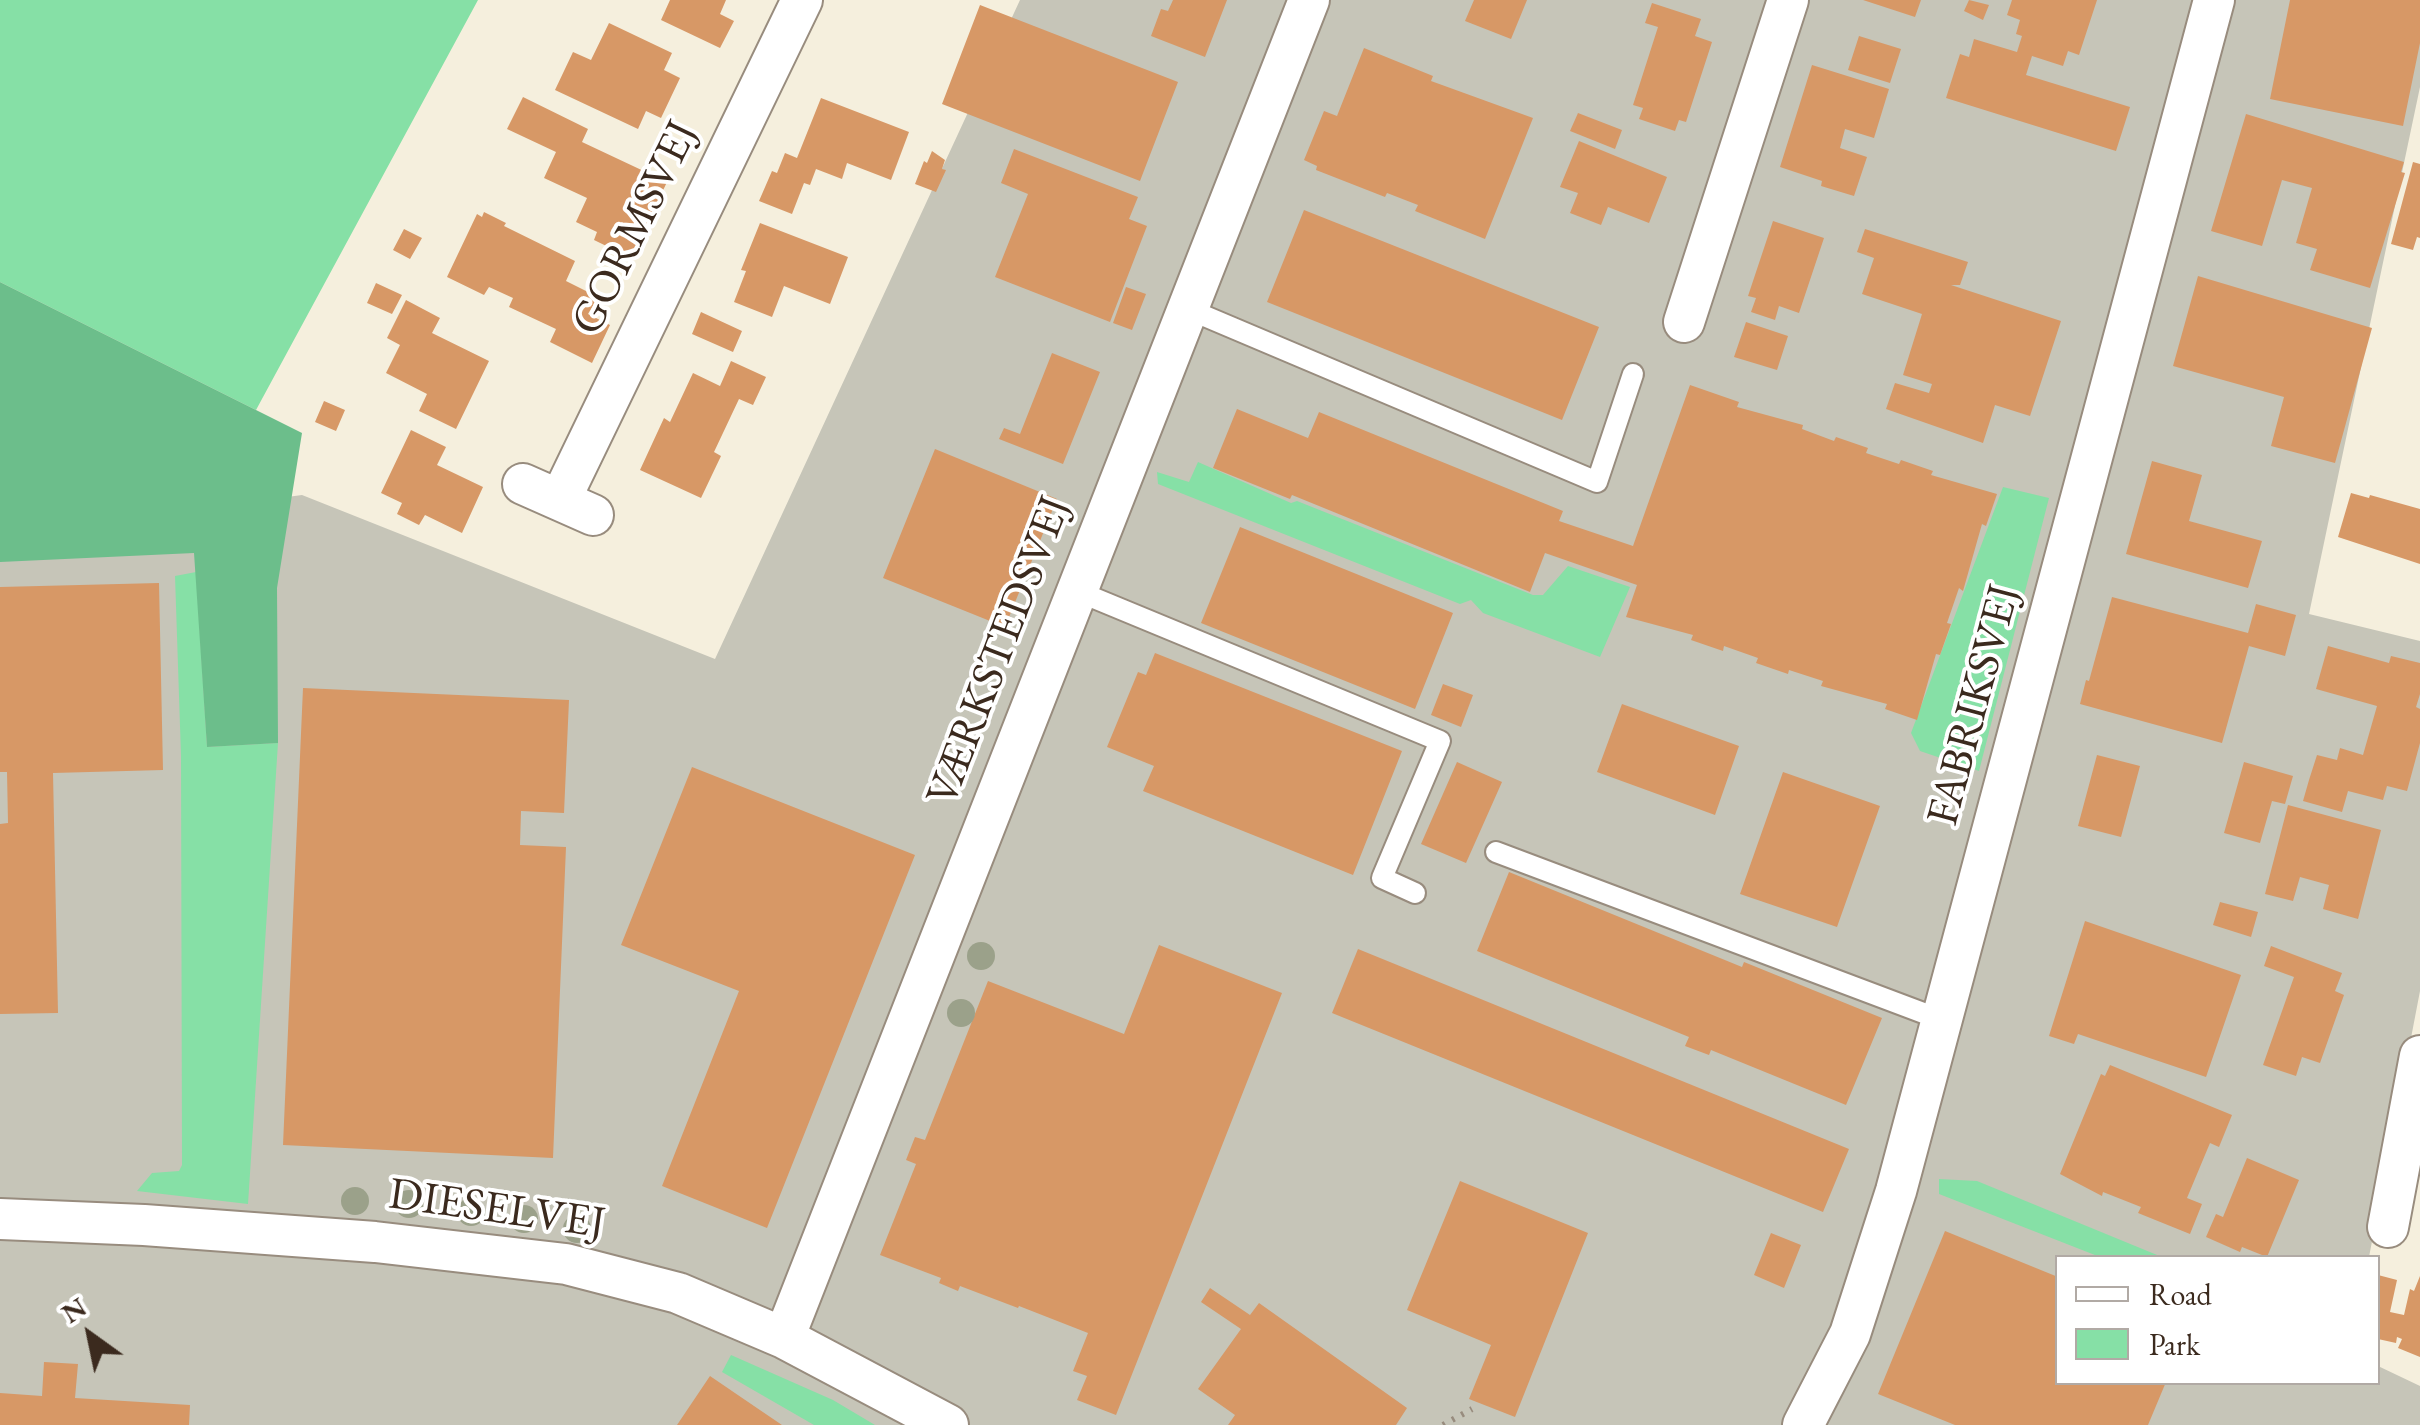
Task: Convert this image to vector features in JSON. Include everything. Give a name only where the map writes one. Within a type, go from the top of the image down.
[{"type":"street","name":"GORMSVEJ","points":[[523,484],[576,508],[802,0]]},
{"type":"street","name":"VÆRKSTEDSVEJ","points":[[784,1338],[1309,0]]},
{"type":"street","points":[[1684,322],[1788,0]]},
{"type":"street","name":"FABRIKSVEJ","points":[[1803,1425],[1850,1334],[1896,1191],[2214,0]]},
{"type":"street","points":[[2388,1227],[2420,1056]]},
{"type":"street","name":"DIESELVEJ","points":[[0,1218],[375,1242],[566,1264],[678,1293],[784,1338],[948,1425]]},
{"type":"lane","points":[[1188,309],[1597,482],[1633,374]]},
{"type":"lane","points":[[1077,591],[1440,741],[1382,878],[1415,893]]},
{"type":"lane","points":[[1496,852],[1942,1020]]},
{"type":"path","points":[[1443,1425],[1472,1408]]},
{"type":"shaded area","points":[[1020,0],[2420,0],[2420,87],[2309,614],[2420,641],[2420,991],[2369,1255],[2055,1255],[2055,1385],[2380,1385],[2380,1367],[2420,1386],[2420,1425],[0,1425],[0,536],[302,495],[715,659]]},
{"type":"green space","points":[[0,0],[478,0],[256,410],[0,282]]},
{"type":"green space","points":[[0,282],[302,433],[277,588],[278,743],[207,747],[194,553],[0,562]]},
{"type":"green space","points":[[1198,462],[1291,503],[1297,501],[1533,595],[1543,595],[1568,566],[1630,587],[1600,657],[1483,613],[1471,600],[1460,604],[1158,484],[1157,472],[1189,482]]},
{"type":"green space","points":[[2003,487],[2049,498],[1979,771],[1920,751],[1911,733]]},
{"type":"green space","points":[[196,572],[207,747],[278,743],[248,1204],[137,1191],[152,1173],[179,1171],[182,1165],[181,756],[175,576]]},
{"type":"green space","points":[[1939,1179],[1977,1181],[2157,1255],[2095,1255],[1939,1194]]},
{"type":"green space","points":[[731,1355],[833,1400],[875,1425],[814,1425],[722,1372]]},
{"type":"building","points":[[670,0],[726,0],[720,14],[734,21],[720,48],[661,20]]},
{"type":"building","points":[[1173,0],[1227,0],[1205,57],[1151,36],[1161,9],[1168,11]]},
{"type":"building","points":[[1474,0],[1527,0],[1511,39],[1465,21]]},
{"type":"building","points":[[1863,0],[1921,0],[1915,17]]},
{"type":"building","points":[[1969,0],[1989,5],[1983,20],[1964,11]]},
{"type":"building","points":[[2012,0],[2097,0],[2079,55],[2068,51],[2063,66],[2032,56],[2026,75],[2130,107],[2116,151],[1946,98],[1960,54],[1969,57],[1974,39],[2017,52],[2022,36],[2016,34],[2020,20],[2007,15]]},
{"type":"building","points":[[2290,0],[2420,0],[2420,43],[2403,126],[2270,99]]},
{"type":"building","points":[[1652,3],[1701,19],[1695,36],[1712,42],[1686,122],[1679,120],[1675,131],[1639,119],[1643,108],[1633,105],[1658,27],[1645,23]]},
{"type":"building","points":[[980,5],[1178,82],[1140,181],[942,104]]},
{"type":"building","points":[[609,23],[672,53],[664,70],[680,78],[661,118],[646,111],[638,129],[555,90],[573,52],[591,60]]},
{"type":"building","points":[[1859,36],[1901,49],[1890,83],[1848,70]]},
{"type":"building","points":[[1364,48],[1433,76],[1431,81],[1533,118],[1485,239],[1415,211],[1418,205],[1387,193],[1385,197],[1316,170],[1317,166],[1304,160],[1324,111],[1337,116]]},
{"type":"building","points":[[1812,65],[1889,89],[1874,138],[1845,129],[1840,148],[1867,157],[1854,196],[1780,167]]},
{"type":"building","points":[[523,97],[588,129],[582,142],[667,182],[631,258],[594,240],[597,232],[576,222],[587,198],[544,178],[556,152],[507,129]]},
{"type":"building","points":[[821,98],[909,132],[891,180],[847,163],[842,179],[816,169],[810,185],[804,183],[792,214],[759,201],[785,153],[797,158]]},
{"type":"building","points":[[1578,113],[1622,130],[1615,149],[1570,131]]},
{"type":"building","points":[[2246,114],[2404,162],[2401,172],[2405,173],[2370,288],[2310,270],[2317,249],[2296,243],[2312,188],[2282,180],[2262,246],[2211,231]]},
{"type":"building","points":[[1579,141],[1667,177],[1649,223],[1608,207],[1601,225],[1570,213],[1578,193],[1560,187]]},
{"type":"building","points":[[1014,149],[1138,197],[1129,219],[1147,226],[1110,322],[995,277],[1028,194],[1001,183]]},
{"type":"building","points":[[932,151],[945,160],[942,169],[946,170],[936,192],[915,184]]},
{"type":"building","points":[[2413,162],[2420,164],[2420,238],[2417,237],[2413,250],[2391,244]]},
{"type":"building","points":[[1304,210],[1599,327],[1562,420],[1267,302]]},
{"type":"building","points":[[484,212],[575,261],[566,281],[598,297],[588,314],[610,325],[592,363],[550,342],[556,329],[509,307],[513,298],[489,287],[484,295],[447,277],[477,214],[482,217]]},
{"type":"building","points":[[1773,221],[1824,238],[1799,313],[1779,306],[1775,320],[1751,312],[1756,298],[1748,296]]},
{"type":"building","points":[[760,223],[848,257],[830,304],[784,286],[772,317],[734,302],[746,271],[741,270]]},
{"type":"building","points":[[404,229],[422,238],[410,259],[393,250]]},
{"type":"building","points":[[1865,229],[1968,262],[1960,285],[1951,285],[2061,321],[2030,416],[1995,405],[1983,443],[1886,409],[1895,383],[1929,393],[1932,384],[1903,375],[1922,314],[1862,294],[1874,258],[1857,252]]},
{"type":"building","points":[[2198,276],[2372,328],[2335,463],[2271,446],[2284,397],[2173,366]]},
{"type":"building","points":[[376,283],[402,295],[392,314],[367,303]]},
{"type":"building","points":[[1126,287],[1146,294],[1132,330],[1113,323]]},
{"type":"building","points":[[406,300],[440,318],[432,333],[489,361],[456,429],[419,411],[427,394],[386,373],[400,345],[387,338]]},
{"type":"building","points":[[701,312],[742,331],[733,352],[692,334]]},
{"type":"building","points":[[1746,322],[1788,336],[1777,370],[1734,357]]},
{"type":"building","points":[[1052,353],[1100,372],[1063,464],[999,439],[1004,428],[1020,434]]},
{"type":"building","points":[[731,361],[766,377],[753,405],[739,399],[714,452],[721,456],[701,498],[640,470],[664,418],[670,422],[693,373],[720,386]]},
{"type":"building","points":[[1690,385],[1739,402],[1737,407],[1803,425],[1802,429],[1834,441],[1836,437],[1868,448],[1866,453],[1899,464],[1901,460],[1933,471],[1931,475],[1997,494],[1986,526],[1982,524],[1963,591],[1959,588],[1947,623],[1951,624],[1940,655],[1936,654],[1917,720],[1885,709],[1887,704],[1821,686],[1823,681],[1789,670],[1788,674],[1724,646],[1723,651],[1691,640],[1693,635],[1626,617],[1637,585],[1545,553],[1530,592],[1292,495],[1290,499],[1213,468],[1237,409],[1308,438],[1319,412],[1563,511],[1559,521],[1633,546]]},
{"type":"building","points":[[324,401],[345,410],[336,431],[315,422]]},
{"type":"building","points":[[411,430],[446,447],[437,465],[483,487],[462,533],[425,515],[419,525],[397,514],[402,503],[381,493]]},
{"type":"building","points":[[935,449],[1057,499],[1005,627],[883,578]]},
{"type":"building","points":[[2152,461],[2202,475],[2189,521],[2262,541],[2248,588],[2126,554]]},
{"type":"building","points":[[2351,493],[2420,509],[2420,564],[2338,537]]},
{"type":"building","points":[[1240,527],[1453,613],[1415,709],[1201,623]]},
{"type":"building","points":[[159,583],[163,770],[53,773],[58,1013],[0,1014],[0,824],[8,823],[7,772],[0,772],[0,587]]},
{"type":"building","points":[[2112,597],[2248,633],[2256,604],[2296,615],[2285,656],[2249,646],[2222,743],[2080,704]]},
{"type":"building","points":[[2328,646],[2389,663],[2391,656],[2420,663],[2416,707],[2420,709],[2420,743],[2407,791],[2387,786],[2383,800],[2348,791],[2342,812],[2303,801],[2317,755],[2337,760],[2340,748],[2363,755],[2377,706],[2316,689]]},
{"type":"building","points":[[1155,653],[1402,751],[1353,875],[1143,791],[1154,766],[1107,747],[1138,672],[1146,675]]},
{"type":"building","points":[[1443,684],[1473,695],[1461,727],[1431,715]]},
{"type":"building","points":[[303,688],[569,700],[564,813],[521,811],[520,845],[566,847],[553,1158],[283,1145]]},
{"type":"building","points":[[1622,704],[1739,746],[1715,815],[1597,772]]},
{"type":"building","points":[[2097,755],[2140,766],[2121,837],[2078,826]]},
{"type":"building","points":[[1457,762],[1502,782],[1466,863],[1421,844]]},
{"type":"building","points":[[2244,762],[2293,776],[2285,804],[2272,801],[2260,843],[2224,833]]},
{"type":"building","points":[[692,767],[915,855],[767,1228],[662,1186],[739,991],[621,945]]},
{"type":"building","points":[[1783,772],[1880,806],[1837,927],[1740,894]]},
{"type":"building","points":[[2288,805],[2381,830],[2358,919],[2323,909],[2329,885],[2300,877],[2293,901],[2265,894]]},
{"type":"building","points":[[1509,872],[1742,967],[1744,962],[1882,1018],[1846,1105],[1711,1050],[1709,1055],[1685,1046],[1689,1037],[1477,951]]},
{"type":"building","points":[[2220,902],[2258,912],[2251,937],[2213,925]]},
{"type":"building","points":[[2085,921],[2241,975],[2206,1077],[2078,1034],[2074,1044],[2049,1036]]},
{"type":"building","points":[[1159,945],[1282,993],[1116,1415],[1077,1400],[1087,1376],[1073,1371],[1088,1333],[960,1286],[958,1291],[939,1283],[941,1278],[880,1255],[916,1164],[906,1160],[915,1137],[925,1140],[988,981],[1124,1034]]},
{"type":"building","points":[[2271,946],[2342,973],[2335,991],[2344,995],[2320,1063],[2302,1057],[2296,1076],[2263,1065],[2294,977],[2264,966]]},
{"type":"building","points":[[1358,949],[1849,1149],[1823,1212],[1332,1013]]},
{"type":"building","points":[[2110,1065],[2232,1115],[2219,1147],[2210,1143],[2187,1198],[2202,1204],[2190,1234],[2138,1213],[2141,1207],[2103,1192],[2102,1196],[2060,1174],[2101,1074],[2105,1076]]},
{"type":"building","points":[[2247,1158],[2299,1180],[2268,1255],[2242,1247],[2240,1252],[2206,1237],[2216,1214],[2223,1217]]},
{"type":"building","points":[[1460,1181],[1588,1233],[1515,1417],[1469,1399],[1491,1345],[1407,1310]]},
{"type":"building","points":[[1945,1231],[2055,1276],[2055,1385],[2165,1385],[2148,1425],[1955,1425],[1878,1394]]},
{"type":"building","points":[[1771,1233],[1801,1245],[1784,1288],[1754,1275]]},
{"type":"building","points":[[2380,1276],[2397,1280],[2390,1312],[2404,1315],[2410,1289],[2414,1291],[2420,1276],[2420,1357],[2398,1348],[2402,1339],[2397,1337],[2396,1343],[2380,1339]]},
{"type":"building","points":[[1210,1288],[1250,1315],[1259,1303],[1407,1408],[1396,1425],[1228,1425],[1235,1415],[1198,1389],[1241,1329],[1201,1302]]},
{"type":"building","points":[[44,1362],[78,1364],[75,1398],[190,1405],[189,1425],[0,1425],[0,1393],[42,1396]]},
{"type":"building","points":[[710,1376],[754,1406],[782,1425],[677,1425]]}]
